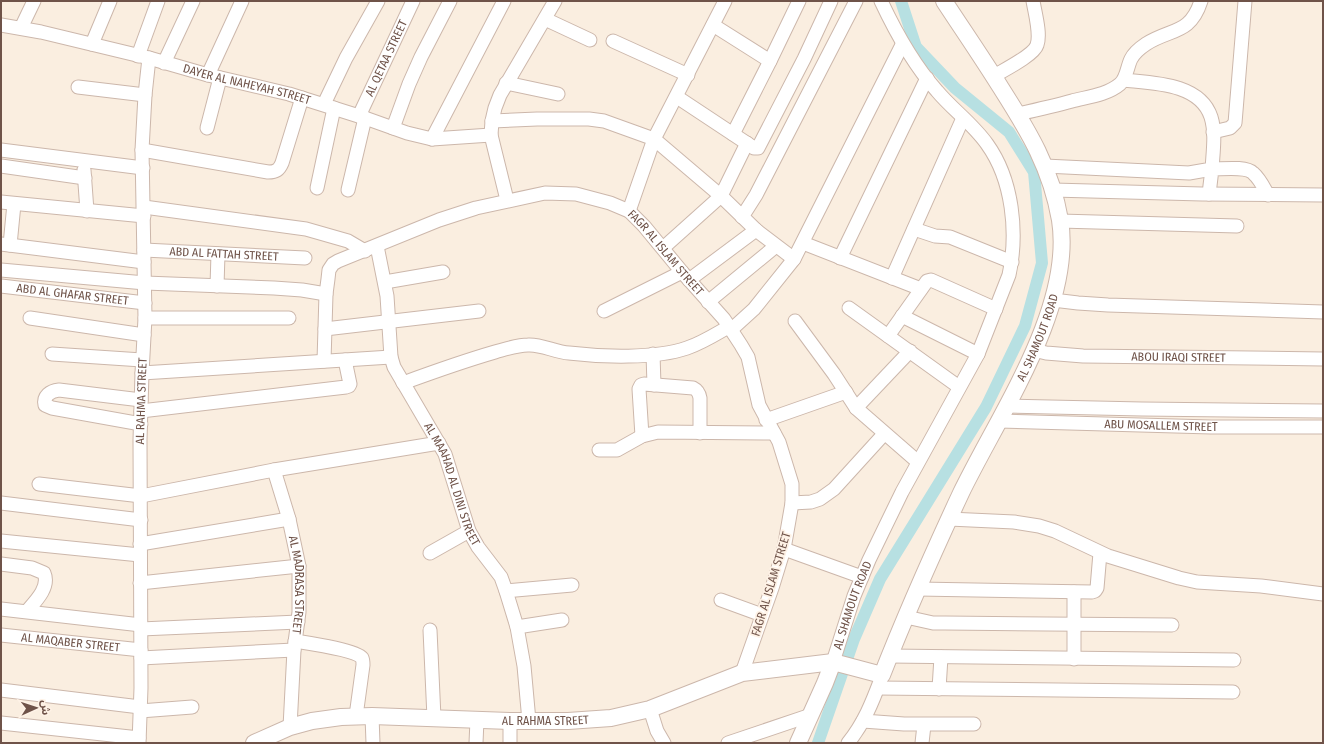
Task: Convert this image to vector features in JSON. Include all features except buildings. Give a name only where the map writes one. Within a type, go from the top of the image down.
[{"type":"street","points":[[21,28],[34,1]]},
{"type":"street","points":[[92,44],[110,1]]},
{"type":"street","name":"AL RAHMA STREET","points":[[139,740],[141,654],[141,405],[145,318],[142,150],[145,95],[143,57],[158,1]]},
{"type":"street","points":[[164,63],[193,1]]},
{"type":"street","points":[[206,128],[214,76],[242,1]]},
{"type":"street","points":[[317,188],[329,106],[346,58],[378,1]]},
{"type":"street","name":"AL QETAA STREET","points":[[348,190],[362,117],[413,1]]},
{"type":"street","points":[[393,128],[409,84],[421,57],[450,1]]},
{"type":"street","points":[[432,139],[504,1]]},
{"type":"street","points":[[507,200],[491,135],[495,108],[506,83],[555,1]]},
{"type":"street","points":[[629,211],[654,139],[677,97],[725,1]]},
{"type":"street","points":[[733,134],[799,1]]},
{"type":"street","points":[[677,97],[756,148],[761,144],[808,51],[831,1]]},
{"type":"street","points":[[742,217],[756,196],[856,1]]},
{"type":"street","name":"AL SHAMOUT ROAD","points":[[837,662],[852,603],[862,577],[902,492],[978,354],[1009,275],[1012,262],[1013,236],[1010,199],[998,163],[987,144],[971,125],[936,90],[902,45],[880,1]]},
{"type":"street","name":"AL SHAMOUT ROAD","points":[[880,681],[889,656],[949,519],[1034,350],[1050,311],[1060,274],[1060,221],[1053,190],[1045,166],[1018,114],[944,1]]},
{"type":"street","points":[[994,76],[1030,54],[1037,46],[1037,23],[1033,1]]},
{"type":"street","points":[[1018,114],[1097,95],[1121,84],[1124,80],[1130,60],[1137,51],[1147,43],[1182,28],[1191,22],[1197,12],[1200,1]]},
{"type":"street","points":[[1213,132],[1230,128],[1235,123],[1245,1]]},
{"type":"street","points":[[545,19],[590,40]]},
{"type":"street","points":[[713,25],[770,61]]},
{"type":"street","name":"DAYER AL NAHEYAH STREET","points":[[1,26],[21,28],[92,44],[302,98],[407,133],[432,139],[491,135]]},
{"type":"street","points":[[612,41],[688,75]]},
{"type":"street","points":[[403,383],[480,356],[528,344],[563,353],[590,356],[653,354],[686,348],[731,328],[759,304],[794,259],[902,45]]},
{"type":"street","points":[[808,51],[826,60]]},
{"type":"street","points":[[840,258],[927,78]]},
{"type":"street","points":[[1124,80],[1163,84],[1181,89],[1195,96],[1206,106],[1212,118],[1213,132],[1212,169],[1209,194]]},
{"type":"street","points":[[506,83],[558,94]]},
{"type":"street","points":[[78,87],[145,95]]},
{"type":"street","points":[[142,150],[275,172],[279,169],[282,163],[302,98]]},
{"type":"street","points":[[892,278],[963,118]]},
{"type":"street","points":[[492,121],[589,119],[604,121],[654,139],[721,196],[756,230],[794,259]]},
{"type":"street","points":[[663,248],[721,196],[747,143]]},
{"type":"street","points":[[1,150],[143,168]]},
{"type":"street","points":[[83,160],[87,211]]},
{"type":"street","points":[[1,166],[85,178]]},
{"type":"street","points":[[1045,166],[1189,173],[1212,169],[1239,169],[1253,173],[1268,195]]},
{"type":"street","points":[[1053,190],[1323,195]]},
{"type":"street","name":"FAGR AL ISLAM STREET","points":[[324,361],[326,294],[329,270],[333,264],[338,261],[371,249],[439,220],[476,208],[538,194],[559,192],[592,197],[629,211],[663,248],[685,276],[731,328],[748,357],[759,405],[774,432],[792,484],[792,503],[784,550],[742,673]]},
{"type":"street","points":[[1,202],[87,211],[144,212],[306,229],[371,249]]},
{"type":"street","points":[[5,244],[14,204]]},
{"type":"street","points":[[1060,221],[1237,226]]},
{"type":"street","points":[[914,229],[934,236],[950,237],[1012,262]]},
{"type":"street","points":[[604,311],[685,276],[756,230]]},
{"type":"street","points":[[803,243],[921,290]]},
{"type":"street","name":"ABD AL FATTAH STREET","points":[[5,244],[144,256],[218,254],[305,258]]},
{"type":"street","points":[[708,302],[776,246]]},
{"type":"street","name":"AL MAAHAD AL DINI STREET","points":[[371,249],[385,282],[390,321],[391,356],[394,367],[439,443],[469,531],[478,547],[500,576],[506,591],[517,627],[525,673],[529,721]]},
{"type":"street","points":[[217,286],[218,254]]},
{"type":"street","points":[[1,270],[145,283],[291,289],[326,294]]},
{"type":"street","points":[[385,282],[443,272]]},
{"type":"street","points":[[888,336],[927,281],[931,280],[996,309]]},
{"type":"street","name":"ABD AL GHAFAR STREET","points":[[1,286],[145,303]]},
{"type":"street","points":[[1053,300],[1108,305],[1323,312]]},
{"type":"street","points":[[849,308],[960,387]]},
{"type":"street","points":[[325,329],[479,311]]},
{"type":"street","points":[[902,316],[978,354]]},
{"type":"street","points":[[30,318],[144,335]]},
{"type":"street","points":[[145,318],[289,318]]},
{"type":"street","points":[[795,321],[826,363],[856,408],[884,434],[918,462]]},
{"type":"street","name":"ABOU IRAQI STREET","points":[[1034,350],[1046,353],[1082,356],[1323,359]]},
{"type":"street","points":[[856,408],[910,351]]},
{"type":"street","points":[[52,354],[142,360]]},
{"type":"street","points":[[653,354],[654,385]]},
{"type":"street","points":[[142,373],[391,356]]},
{"type":"street","points":[[141,424],[52,408],[44,405],[45,397],[49,392],[59,390],[141,405],[346,387],[350,384],[345,360]]},
{"type":"street","points":[[642,436],[639,389],[641,385],[644,384],[692,388],[697,390],[700,398],[700,432]]},
{"type":"street","points":[[766,420],[846,392]]},
{"type":"street","points":[[1006,406],[1211,418],[1323,411]]},
{"type":"street","name":"ABU MOSALLEM STREET","points":[[999,421],[1211,418],[1323,427]]},
{"type":"street","points":[[599,450],[618,450],[642,436],[658,432],[774,432]]},
{"type":"street","points":[[792,503],[811,502],[820,499],[834,490],[884,434]]},
{"type":"street","points":[[38,484],[141,496],[274,470],[439,443]]},
{"type":"street","name":"AL MADRASA STREET","points":[[274,470],[289,519],[298,566],[298,622],[294,645],[290,727]]},
{"type":"street","points":[[1,503],[141,520]]},
{"type":"street","points":[[1,541],[140,549],[289,519]]},
{"type":"street","points":[[949,519],[1014,522],[1039,526],[1055,531],[1100,553],[1197,582],[1261,586],[1323,594]]},
{"type":"street","points":[[430,553],[469,531]]},
{"type":"street","points":[[784,550],[862,577]]},
{"type":"street","points":[[918,589],[1074,592],[1095,591],[1098,585],[1100,553]]},
{"type":"street","points":[[1,564],[32,568],[44,573],[46,577],[44,588],[27,612]]},
{"type":"street","points":[[140,583],[298,566]]},
{"type":"street","points":[[506,591],[572,585]]},
{"type":"street","points":[[1074,592],[1074,659]]},
{"type":"street","points":[[721,600],[762,615]]},
{"type":"street","points":[[1,608],[141,627],[298,622]]},
{"type":"street","points":[[906,617],[933,623],[1172,625]]},
{"type":"street","points":[[517,627],[562,620]]},
{"type":"street","points":[[430,630],[434,718]]},
{"type":"street","name":"AL MAQABER STREET","points":[[1,635],[141,654],[294,645],[346,651],[356,654],[361,658],[363,664],[364,716]]},
{"type":"street","points":[[889,656],[1234,660]]},
{"type":"street","points":[[939,689],[941,657]]},
{"type":"street","points":[[798,743],[837,662],[864,670],[880,681],[939,689],[1233,692]]},
{"type":"street","name":"AL RAHMA STREET","points":[[254,743],[290,727],[326,719],[364,716],[510,721],[568,721],[611,718],[650,709],[742,673],[837,662]]},
{"type":"street","points":[[848,743],[868,714],[880,681]]},
{"type":"street","points":[[1,690],[140,709],[192,707]]},
{"type":"street","points":[[650,709],[657,731],[664,743]]},
{"type":"street","points":[[728,743],[811,715]]},
{"type":"street","points":[[364,716],[373,743]]},
{"type":"street","points":[[476,743],[477,720]]},
{"type":"street","points":[[510,721],[510,743]]},
{"type":"street","points":[[863,721],[924,725],[974,724]]},
{"type":"street","points":[[1,723],[139,740]]},
{"type":"street","points":[[922,743],[924,725]]},
{"type":"waterway","points":[[818,743],[854,639],[880,579],[986,407],[1025,326],[1042,263],[1034,172],[1009,132],[955,88],[916,47],[901,1]]}]
